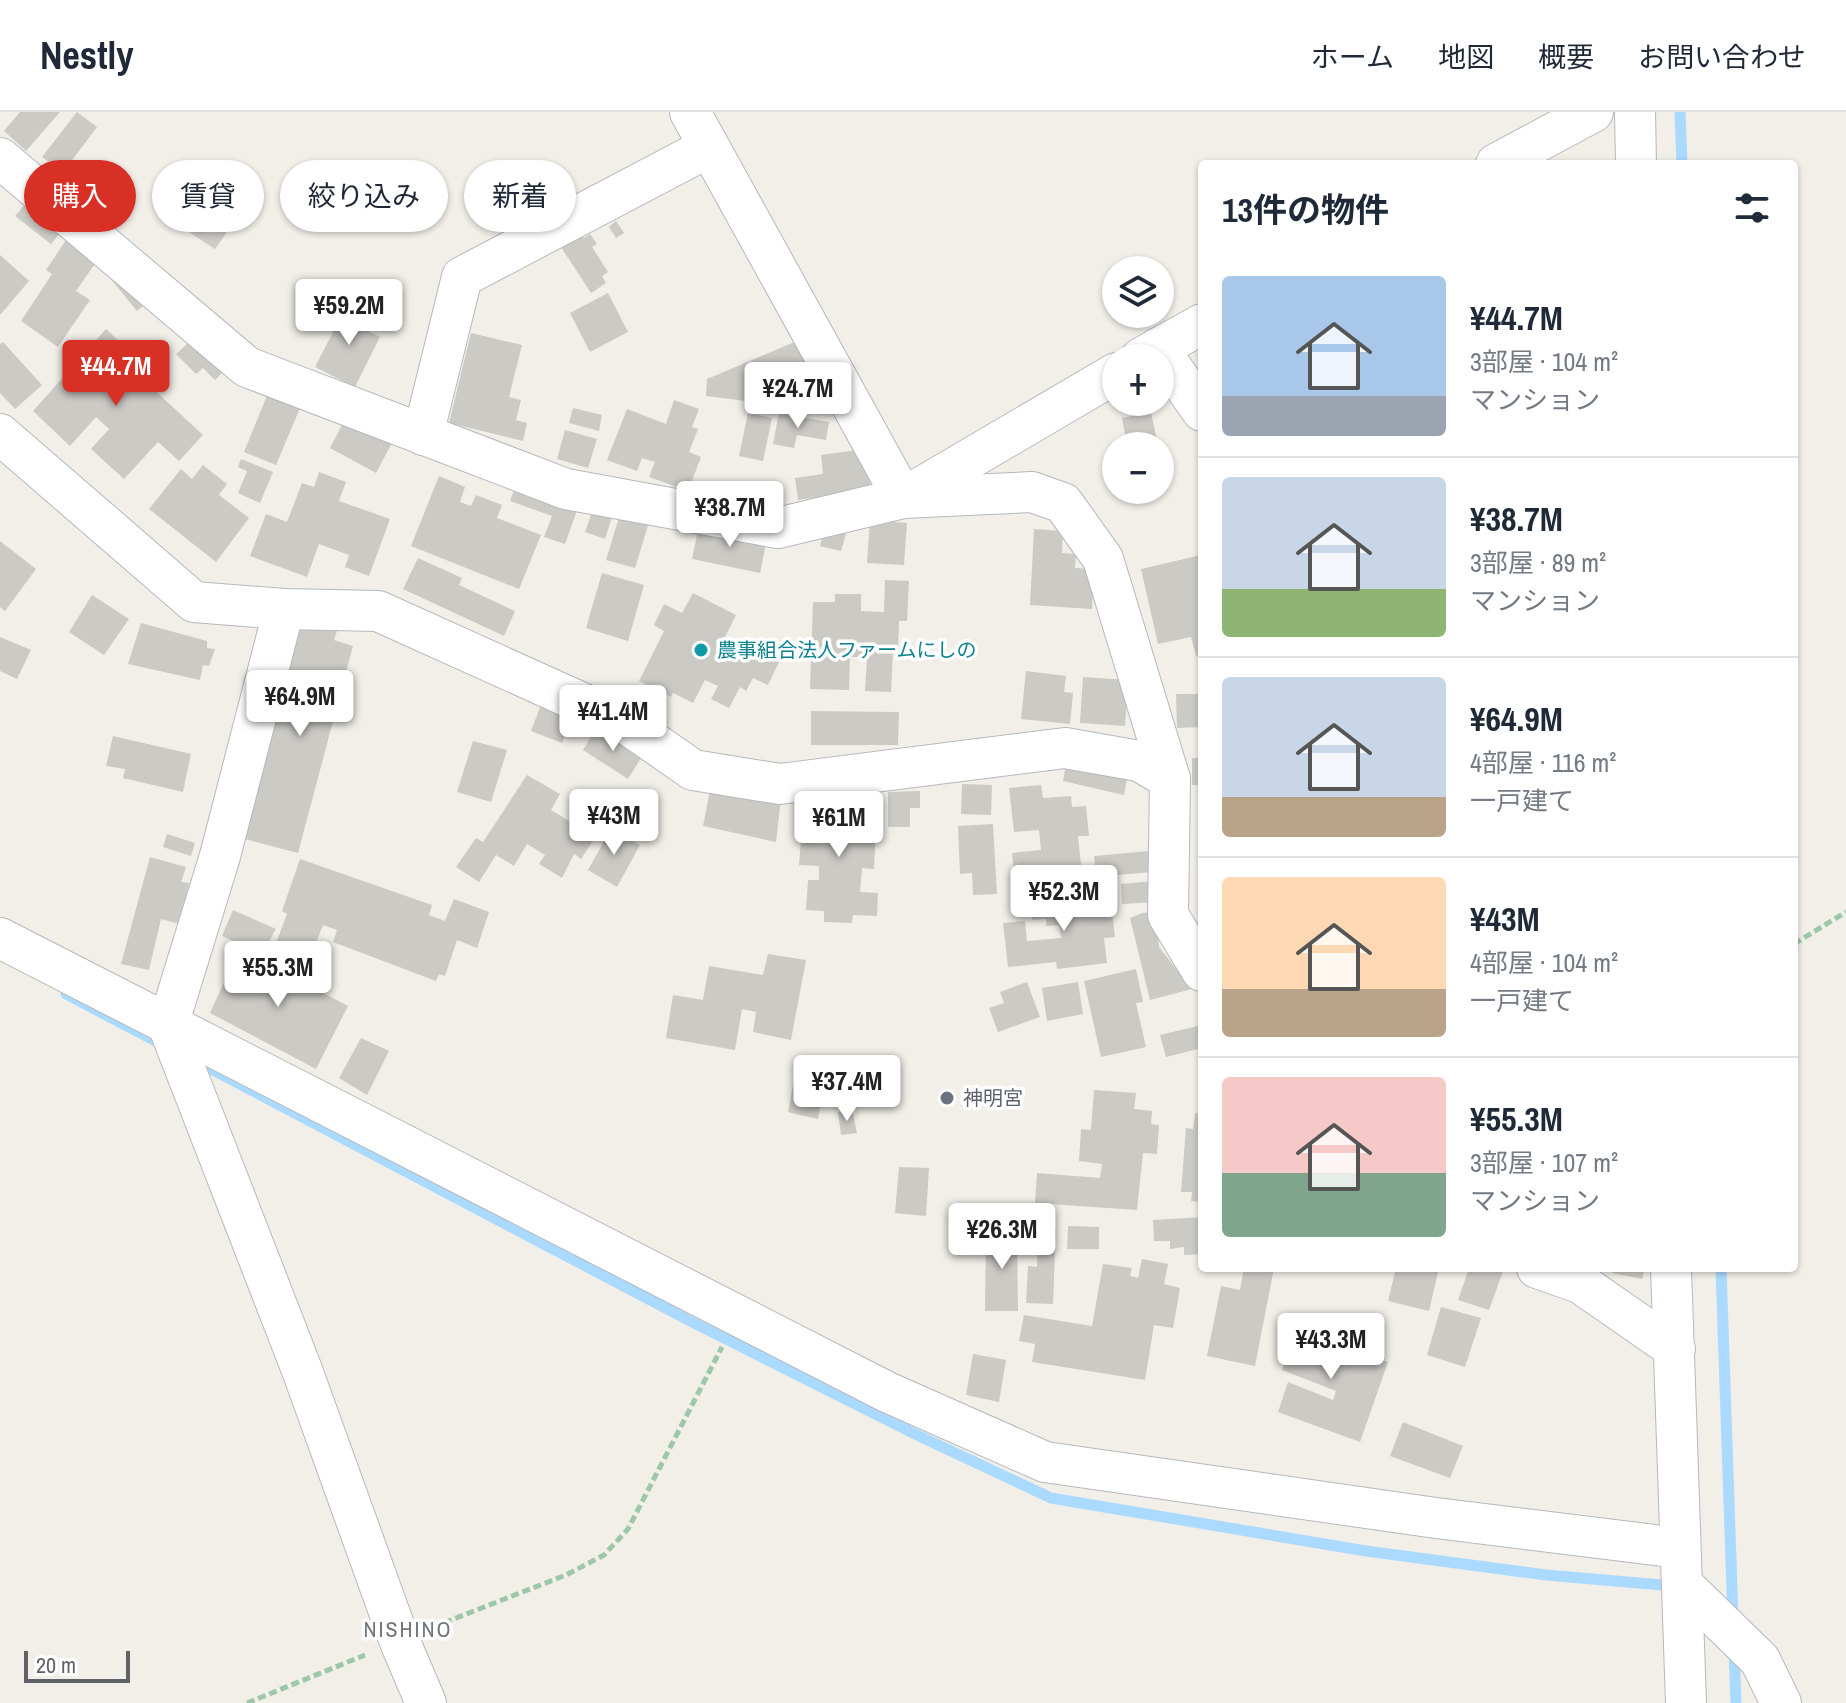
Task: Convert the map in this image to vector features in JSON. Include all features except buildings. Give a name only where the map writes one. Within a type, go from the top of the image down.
[{"type":"street","points":[[690,112],[903,498]]},
{"type":"street","points":[[1503,160],[1593,112]]},
{"type":"street","points":[[1635,112],[1636,160]]},
{"type":"street","points":[[423,435],[462,277],[709,147]]},
{"type":"street","points":[[0,158],[247,367],[566,489],[778,528],[903,498],[1032,492],[1063,503],[1103,559],[1170,779],[1168,915],[1198,964]]},
{"type":"street","points":[[1166,344],[1198,326]]},
{"type":"street","points":[[1174,380],[1198,407]]},
{"type":"street","points":[[903,498],[1102,381]]},
{"type":"street","points":[[0,434],[194,602],[284,609],[378,611],[624,722],[693,770],[780,784],[1065,748],[1139,761],[1170,779]]},
{"type":"street","points":[[284,609],[220,856],[168,1025],[302,1370],[400,1642],[426,1703]]},
{"type":"street","points":[[0,938],[887,1392],[1045,1462],[1436,1518],[1680,1566],[1760,1660],[1781,1703]]},
{"type":"street","points":[[1548,1272],[1580,1283],[1675,1349]]},
{"type":"street","points":[[1671,1272],[1686,1703]]},
{"type":"path","points":[[1798,942],[1846,912]]},
{"type":"path","points":[[247,1703],[566,1575],[604,1555],[628,1529],[738,1315]]},
{"type":"waterway","points":[[1680,112],[1682,160]]},
{"type":"waterway","points":[[66,994],[165,1046]]},
{"type":"waterway","points":[[194,1060],[692,1322],[917,1435],[1051,1498],[1366,1551],[1546,1575],[1662,1585]]},
{"type":"waterway","points":[[1721,1272],[1733,1619]]},
{"type":"waterway","points":[[1734,1648],[1736,1703]]},
{"type":"place","name":"農事組合法人ファームにしの","points":[[701,650]]},
{"type":"place","name":"神明宮","points":[[947,1098]]},
{"type":"district","name":"NISHINO","points":[[408,1629]]}]
